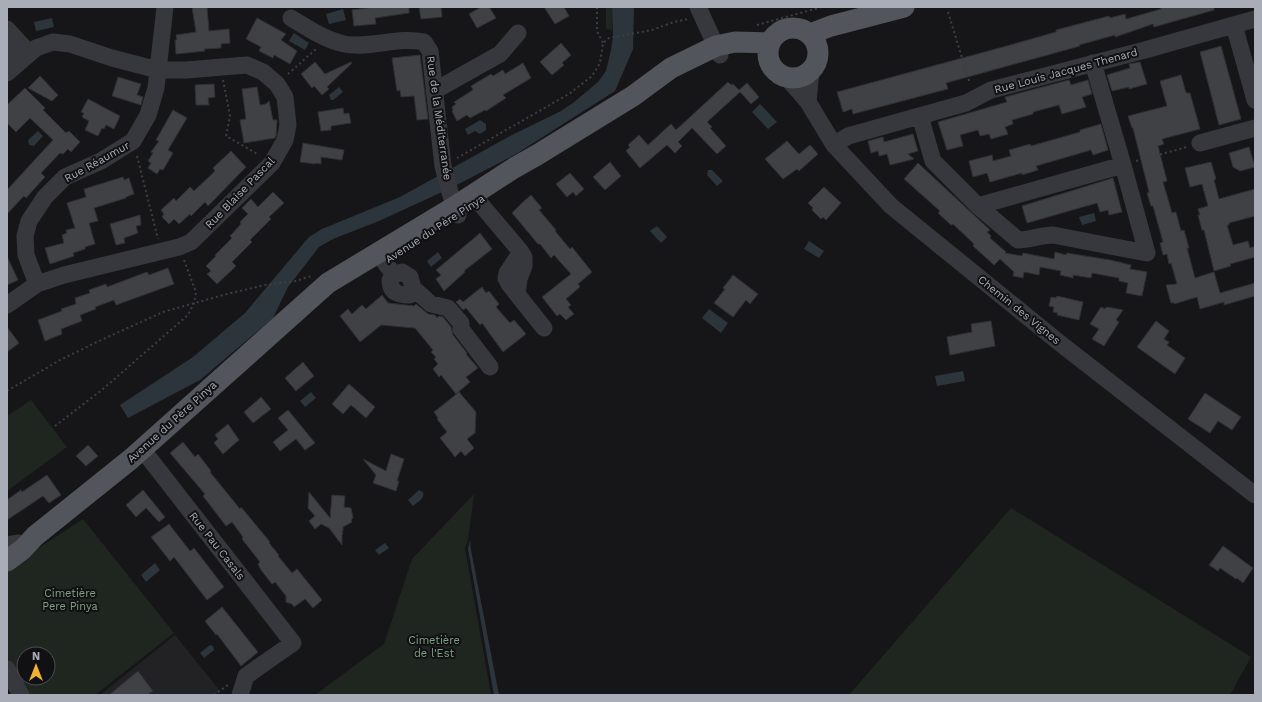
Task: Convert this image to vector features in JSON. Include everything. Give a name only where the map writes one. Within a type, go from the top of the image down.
[{"type":"main road","points":[[814,40],[836,34],[877,14],[904,7]]},
{"type":"main road","points":[[788,28],[800,29],[814,40],[818,59],[811,70],[804,76],[787,78],[776,72],[769,52],[774,36],[780,31],[788,28]]},
{"type":"main road","name":"Avenue du Père Pinya","points":[[7,561],[23,549],[17,543],[142,449],[328,283],[386,263],[454,206],[476,198],[514,168],[633,96],[709,59],[718,51],[761,58],[769,52]]},
{"type":"street","name":"Rue Réaumur","points":[[37,284],[26,255],[25,236],[29,222],[45,197],[65,177],[101,161],[133,141],[148,115],[156,88],[164,7]]},
{"type":"street","points":[[700,12],[718,51]]},
{"type":"street","name":"Rue de la Méditerranée","points":[[291,18],[327,39],[345,44],[367,44],[415,40],[424,42],[430,51],[444,166],[454,206]]},
{"type":"street","name":"Rue Louis Jacques Thenard","points":[[834,145],[848,136],[966,103],[991,90],[1255,19]]},
{"type":"street","points":[[1234,25],[1255,100]]},
{"type":"street","points":[[7,29],[18,63]]},
{"type":"street","points":[[434,91],[500,54],[518,33]]},
{"type":"street","name":"Rue Blaise Pascal","points":[[7,305],[37,284],[64,274],[180,247],[191,242],[272,163],[285,140],[288,125],[285,97],[277,84],[263,72],[247,65],[186,70],[158,70],[112,58],[70,44],[53,42],[36,48],[18,63]]},
{"type":"street","points":[[7,49],[18,63]]},
{"type":"street","points":[[920,116],[933,160],[978,206],[1018,240],[1043,235],[1053,235],[1147,253],[1093,63]]},
{"type":"street","points":[[808,102],[811,70]]},
{"type":"street","name":"Chemin des Vignes","points":[[787,78],[808,102],[834,145],[897,211],[1061,344],[1255,495]]},
{"type":"street","points":[[1200,143],[1255,128]]},
{"type":"street","points":[[978,206],[1123,165]]},
{"type":"street","points":[[476,198],[521,252],[506,278],[508,284],[544,328]]},
{"type":"street","points":[[386,263],[410,277],[414,288],[431,304],[448,308],[461,324],[462,329],[490,367]]},
{"type":"street","name":"Rue Pau Casals","points":[[142,449],[293,643],[246,676],[240,695]]},
{"type":"street","points":[[7,669],[21,695]]},
{"type":"path","points":[[444,166],[569,94],[592,76],[600,63],[602,43],[597,31],[597,7]]},
{"type":"path","points":[[752,26],[822,7]]},
{"type":"path","points":[[602,43],[609,38],[652,30],[700,12]]},
{"type":"path","points":[[948,12],[974,99]]},
{"type":"path","points":[[277,84],[327,39]]},
{"type":"path","points":[[220,67],[230,116],[226,136],[272,163]]},
{"type":"path","points":[[133,141],[162,251]]},
{"type":"path","points":[[1123,165],[1200,143]]},
{"type":"path","points":[[55,426],[103,389],[188,315],[194,303],[196,292],[180,247]]},
{"type":"path","points":[[7,391],[60,360],[163,312],[265,285],[296,281]]},
{"type":"shaded area","points":[[612,7],[634,7],[633,49],[615,91],[516,154],[453,187],[379,221],[333,239],[319,247],[288,287],[273,318],[200,380],[128,418],[120,405],[193,357],[245,313],[309,237],[322,229],[400,197],[510,136],[561,111],[598,82],[606,71],[611,50],[613,36]]},
{"type":"shaded area","points":[[343,9],[346,20],[329,24],[326,14]]},
{"type":"shaded area","points":[[52,18],[54,27],[36,31],[34,22]]},
{"type":"shaded area","points":[[294,33],[309,43],[305,50],[289,41]]},
{"type":"shaded area","points":[[339,87],[343,92],[331,100],[329,95]]},
{"type":"shaded area","points":[[760,104],[777,122],[768,129],[752,112]]},
{"type":"shaded area","points":[[480,120],[486,124],[486,130],[480,134],[475,131],[468,135],[465,129]]},
{"type":"shaded area","points":[[38,131],[43,136],[34,146],[29,145],[28,140]]},
{"type":"shaded area","points":[[708,170],[712,170],[723,181],[717,186],[707,175]]},
{"type":"shaded area","points":[[1094,213],[1096,221],[1082,225],[1079,217]]},
{"type":"shaded area","points":[[657,226],[667,237],[661,243],[650,231]]},
{"type":"shaded area","points":[[809,241],[824,251],[819,258],[804,249]]},
{"type":"shaded area","points":[[438,252],[442,258],[431,267],[427,261]]},
{"type":"shaded area","points":[[709,309],[728,323],[721,333],[702,318]]},
{"type":"shaded area","points":[[963,371],[965,381],[937,386],[935,376]]},
{"type":"shaded area","points":[[311,392],[316,398],[305,407],[300,401]]},
{"type":"shaded area","points":[[419,490],[423,492],[423,497],[413,506],[408,500]]},
{"type":"shaded area","points":[[470,540],[499,695],[494,695],[468,549]]},
{"type":"shaded area","points":[[385,543],[389,548],[379,555],[375,550]]},
{"type":"shaded area","points":[[155,563],[160,570],[146,582],[141,575]]},
{"type":"shaded area","points":[[175,635],[220,691],[214,695],[100,695]]},
{"type":"shaded area","points":[[210,645],[213,646],[214,650],[204,658],[200,653]]},
{"type":"green space","points":[[606,7],[612,7],[612,30],[606,29]]},
{"type":"green space","points":[[31,400],[67,447],[7,491],[7,416]]},
{"type":"green space","name":"Cimetière de l'Est","points":[[474,494],[468,540],[465,548],[491,695],[315,695],[384,644],[412,559]]},
{"type":"green space","points":[[1011,508],[1251,657],[1230,695],[849,695]]},
{"type":"green space","name":"Cimetière Pere Pinya","points":[[83,519],[174,633],[95,695],[29,695],[24,686],[56,686],[56,646],[16,646],[16,673],[7,658],[7,569]]},
{"type":"building","points":[[192,7],[207,7],[209,31],[229,29],[230,43],[221,44],[221,48],[204,49],[205,51],[176,54],[176,35],[196,32]]},
{"type":"building","points":[[375,7],[409,7],[409,13],[375,18],[376,24],[354,26],[352,10]]},
{"type":"building","points":[[419,7],[441,7],[442,17],[421,19]]},
{"type":"building","points":[[481,7],[489,7],[496,18],[477,28],[469,14]]},
{"type":"building","points":[[544,7],[564,7],[569,16],[555,24]]},
{"type":"building","points":[[1160,7],[1214,7],[1214,10],[1154,27],[1153,24],[1115,37],[1115,35],[946,83],[948,89],[853,114],[852,109],[843,112],[837,92],[1003,47],[1056,32],[1056,30],[1109,16],[1110,18],[1125,14],[1126,19],[1161,9]]},
{"type":"building","points":[[257,18],[286,34],[281,40],[297,51],[290,64],[274,55],[273,58],[259,51],[261,47],[246,39]]},
{"type":"building","points":[[561,43],[571,55],[562,63],[564,65],[552,75],[540,62]]},
{"type":"building","points":[[1221,46],[1241,119],[1219,125],[1200,52]]},
{"type":"building","points":[[420,55],[428,119],[417,120],[414,96],[401,97],[400,90],[397,91],[392,58]]},
{"type":"building","points":[[315,62],[325,74],[351,62],[352,63],[327,87],[329,89],[322,95],[314,86],[312,88],[301,74]]},
{"type":"building","points":[[1140,62],[1147,84],[1129,89],[1129,87],[1112,91],[1107,75],[1130,68],[1129,64]]},
{"type":"building","points":[[523,63],[531,78],[503,95],[506,98],[486,111],[485,110],[470,118],[467,115],[457,121],[452,111],[452,107],[456,104],[454,102],[473,90],[471,86],[491,74],[493,76],[503,70],[505,74]]},
{"type":"building","points":[[1181,75],[1186,93],[1190,93],[1200,129],[1162,139],[1164,144],[1158,146],[1167,181],[1163,182],[1172,213],[1176,212],[1181,231],[1184,230],[1195,278],[1214,272],[1220,293],[1255,283],[1255,296],[1224,305],[1224,302],[1200,309],[1197,297],[1174,304],[1174,302],[1171,303],[1166,285],[1177,284],[1171,263],[1169,264],[1167,254],[1163,255],[1160,243],[1163,242],[1153,206],[1151,206],[1147,193],[1149,192],[1133,128],[1128,116],[1167,106],[1160,81]]},
{"type":"building","points":[[40,76],[58,95],[52,101],[28,88]]},
{"type":"building","points":[[118,77],[141,84],[137,95],[143,97],[141,105],[112,96]]},
{"type":"building","points":[[1069,80],[1071,85],[1088,80],[1092,94],[1082,97],[1086,107],[1062,114],[1059,105],[1033,112],[1033,114],[1012,120],[1013,124],[1005,127],[1008,134],[991,139],[989,134],[980,136],[978,130],[960,135],[963,146],[947,150],[938,122],[1007,102],[1005,97]]},
{"type":"building","points":[[728,82],[731,85],[733,84],[739,90],[747,83],[759,97],[751,104],[740,92],[707,122],[712,127],[710,128],[726,146],[717,154],[692,128],[678,142],[682,146],[675,153],[667,145],[640,168],[626,151],[630,147],[628,145],[639,135],[648,145],[671,124],[676,130]]},
{"type":"building","points":[[214,84],[215,97],[208,98],[209,105],[196,105],[195,85]]},
{"type":"building","points":[[257,87],[260,105],[266,104],[269,101],[273,120],[277,120],[276,136],[275,138],[244,143],[240,120],[246,119],[242,89]]},
{"type":"building","points":[[25,88],[45,108],[43,110],[66,133],[69,131],[80,142],[71,152],[68,149],[63,154],[60,153],[41,173],[45,177],[26,198],[24,196],[7,214],[7,190],[53,140],[30,118],[16,132],[7,123],[7,105]]},
{"type":"building","points":[[88,99],[120,116],[114,129],[106,125],[104,129],[102,128],[98,136],[85,130],[89,121],[82,117],[84,113],[81,112]]},
{"type":"building","points":[[343,108],[344,114],[349,113],[351,123],[331,126],[331,130],[321,131],[318,112]]},
{"type":"building","points":[[173,110],[187,118],[168,150],[173,153],[163,170],[160,169],[157,174],[148,168],[151,163],[148,161],[153,153],[151,152],[159,141],[156,140]]},
{"type":"building","points":[[1101,124],[1108,150],[1093,155],[1091,150],[1036,166],[1038,170],[990,182],[987,173],[973,177],[969,161],[992,155],[993,161],[1011,156],[1009,150],[1030,144],[1031,146],[1080,132],[1080,130]]},
{"type":"building","points":[[913,134],[918,151],[908,154],[914,159],[890,165],[887,154],[879,156],[878,151],[871,153],[868,141],[883,137],[884,142]]},
{"type":"building","points":[[787,141],[799,154],[810,145],[818,154],[799,171],[797,169],[783,179],[765,159]]},
{"type":"building","points":[[303,143],[344,150],[342,160],[321,157],[321,164],[300,162]]},
{"type":"building","points":[[1249,147],[1255,167],[1240,171],[1233,167],[1229,153]]},
{"type":"building","points":[[231,151],[246,167],[208,206],[205,202],[191,216],[190,214],[179,224],[174,219],[169,224],[162,217],[164,214],[161,210],[174,198],[176,201],[190,187],[194,191],[215,171],[213,168]]},
{"type":"building","points":[[610,162],[621,176],[605,190],[593,177]]},
{"type":"building","points":[[1211,162],[1216,179],[1214,180],[1219,199],[1255,189],[1255,216],[1229,223],[1229,225],[1227,225],[1233,245],[1248,241],[1250,248],[1255,246],[1255,257],[1230,264],[1231,266],[1214,271],[1204,230],[1202,230],[1198,215],[1200,215],[1198,209],[1208,206],[1202,184],[1190,187],[1185,168]]},
{"type":"building","points":[[918,163],[990,230],[987,232],[991,236],[990,238],[1006,252],[1005,253],[1022,256],[1023,253],[1054,259],[1055,252],[1066,255],[1067,253],[1131,265],[1130,269],[1147,272],[1142,296],[1126,293],[1128,283],[1119,281],[1119,278],[1092,273],[1091,278],[1073,275],[1073,278],[1060,275],[1061,271],[1040,267],[1039,275],[1024,272],[1023,278],[1013,276],[1014,272],[1000,259],[994,265],[973,246],[974,244],[953,224],[951,225],[938,213],[940,211],[904,179]]},
{"type":"building","points":[[570,173],[584,189],[576,196],[573,192],[567,197],[556,184]]},
{"type":"building","points":[[123,177],[124,180],[129,178],[134,194],[94,208],[98,221],[89,223],[95,244],[73,253],[74,256],[50,264],[45,248],[64,243],[62,235],[67,233],[66,230],[75,228],[67,203],[86,197],[84,189]]},
{"type":"building","points":[[1113,178],[1122,212],[1109,215],[1108,210],[1100,212],[1097,203],[1027,223],[1022,206]]},
{"type":"building","points":[[824,187],[841,203],[826,220],[823,217],[821,219],[812,210],[813,208],[808,203]]},
{"type":"building","points":[[273,192],[284,203],[269,217],[271,219],[250,240],[252,242],[232,262],[236,266],[217,284],[207,274],[211,271],[206,266],[232,238],[230,236],[248,214],[242,208],[251,199],[258,207]]},
{"type":"building","points":[[531,195],[542,208],[539,210],[556,230],[555,231],[570,249],[572,247],[592,272],[578,284],[580,287],[566,299],[571,305],[568,307],[574,314],[566,320],[560,314],[557,316],[542,297],[571,274],[554,255],[551,258],[512,213]]},
{"type":"building","points":[[140,215],[141,225],[136,226],[138,233],[124,238],[125,243],[116,245],[110,224]]},
{"type":"building","points":[[480,233],[492,249],[464,271],[465,272],[444,291],[436,279],[441,275],[436,270]]},
{"type":"building","points":[[7,256],[18,280],[7,285]]},
{"type":"building","points":[[168,268],[174,284],[116,305],[114,300],[95,307],[96,309],[80,315],[82,321],[61,329],[62,334],[45,341],[38,320],[62,311],[61,309],[76,304],[75,298],[90,293],[89,290],[106,284],[107,287],[147,272],[149,275]]},
{"type":"building","points":[[733,275],[758,294],[750,304],[746,300],[733,317],[714,303],[725,289],[723,288]]},
{"type":"building","points":[[482,287],[486,293],[489,291],[499,304],[496,307],[510,323],[514,320],[526,334],[503,352],[482,323],[480,325],[466,308],[463,310],[456,302],[460,299],[463,302]]},
{"type":"building","points":[[382,295],[388,303],[414,306],[416,304],[428,314],[435,315],[437,318],[439,316],[443,317],[451,327],[453,335],[467,353],[466,354],[478,368],[466,377],[470,382],[456,394],[441,375],[439,377],[433,369],[438,364],[434,359],[436,357],[431,352],[433,350],[415,328],[381,325],[360,342],[340,316],[348,309],[352,314],[362,305],[366,309]]},
{"type":"building","points":[[1057,296],[1083,302],[1079,320],[1057,315],[1058,313],[1053,312],[1054,307],[1049,306],[1051,297],[1056,298]]},
{"type":"building","points":[[1101,307],[1105,309],[1107,307],[1123,310],[1116,320],[1119,322],[1104,346],[1092,339],[1099,329],[1090,324]]},
{"type":"building","points":[[991,321],[995,346],[950,355],[947,337],[972,332],[971,324]]},
{"type":"building","points":[[1156,321],[1169,331],[1164,339],[1169,342],[1167,345],[1185,358],[1175,374],[1137,347]]},
{"type":"building","points":[[7,327],[19,343],[7,352]]},
{"type":"building","points":[[303,362],[314,376],[296,391],[285,378]]},
{"type":"building","points":[[349,384],[375,407],[366,418],[351,405],[343,414],[332,404]]},
{"type":"building","points":[[459,392],[476,412],[475,433],[467,439],[474,448],[465,456],[461,451],[455,457],[440,438],[447,432],[437,419],[438,418],[434,412]]},
{"type":"building","points":[[1205,393],[1241,417],[1232,430],[1218,421],[1210,433],[1188,419]]},
{"type":"building","points":[[261,397],[271,409],[253,423],[244,412]]},
{"type":"building","points":[[288,410],[315,443],[305,450],[296,439],[280,451],[273,442],[288,430],[278,418]]},
{"type":"building","points":[[228,424],[239,440],[223,454],[214,443],[218,439],[215,435]]},
{"type":"building","points":[[183,442],[195,457],[198,454],[211,471],[210,472],[240,509],[241,507],[270,542],[269,543],[279,555],[278,556],[292,573],[297,569],[322,600],[313,608],[305,599],[294,607],[292,604],[286,602],[286,596],[275,582],[272,584],[261,570],[258,564],[260,562],[242,539],[243,537],[232,522],[226,526],[203,496],[205,494],[170,453]]},
{"type":"building","points":[[88,445],[98,456],[86,466],[76,456]]},
{"type":"building","points":[[391,454],[404,459],[397,481],[399,481],[396,491],[373,483],[376,475],[363,459],[386,471]]},
{"type":"building","points":[[47,475],[61,495],[49,503],[43,496],[7,520],[7,500]]},
{"type":"building","points":[[143,490],[165,517],[159,522],[146,508],[136,517],[126,505]]},
{"type":"building","points":[[309,492],[330,518],[332,495],[345,496],[344,507],[351,508],[353,518],[351,520],[352,522],[343,527],[342,545],[329,528],[321,524],[315,529],[309,521],[315,516],[308,508]]},
{"type":"building","points":[[169,524],[190,551],[194,548],[224,587],[207,600],[174,557],[170,561],[151,537]]},
{"type":"building","points":[[1223,546],[1253,568],[1243,583],[1220,568],[1218,571],[1209,565]]},
{"type":"building","points":[[222,607],[258,652],[241,666],[217,634],[216,635],[205,621]]},
{"type":"building","points":[[138,671],[153,691],[147,695],[109,695]]}]
